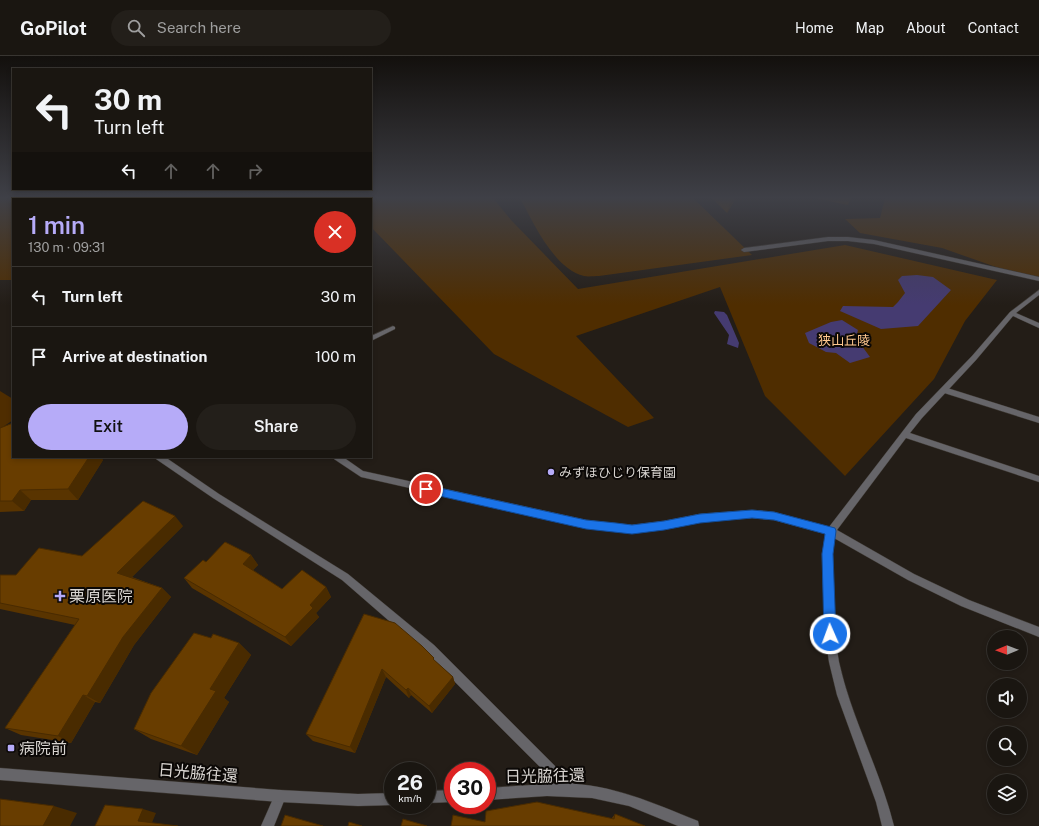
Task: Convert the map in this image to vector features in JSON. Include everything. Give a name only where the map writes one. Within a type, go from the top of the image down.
[{"type":"street","points":[[744,250],[828,239],[848,239],[874,242],[1002,272],[1039,279]]},
{"type":"street","points":[[888,826],[882,802],[843,695],[834,662],[830,634],[827,554],[831,531],[919,416],[974,358],[1012,313],[1039,292]]},
{"type":"street","points":[[1012,313],[1039,326]]},
{"type":"street","points":[[372,338],[393,328]]},
{"type":"street","points":[[944,390],[1039,420]]},
{"type":"street","points":[[904,434],[1039,479]]},
{"type":"street","points":[[160,458],[216,496],[345,577],[430,649],[570,789]]},
{"type":"street","points":[[338,458],[361,474],[586,524],[632,529],[700,518],[752,514],[774,516],[831,531],[911,577],[965,603],[1039,632]]},
{"type":"street","name":"日光脇往還","points":[[0,774],[280,796],[358,800],[384,799]]},
{"type":"street","name":"日光脇往還","points":[[496,793],[570,789],[607,794],[652,809],[693,826]]},
{"type":"street","points":[[267,826],[280,796]]},
{"type":"green space","points":[[0,234],[12,234],[12,280],[0,280]]},
{"type":"green space","name":"狭山丘陵","points":[[378,234],[525,234],[578,289],[845,245],[997,280],[965,321],[934,379],[845,476],[765,396],[720,287],[576,336],[654,418],[628,427],[494,354]]},
{"type":"green space","points":[[540,234],[730,234],[752,255],[599,276],[584,276],[573,272],[563,264],[554,255]]},
{"type":"green space","points":[[865,234],[1039,234],[1039,278],[1027,278],[942,248]]},
{"type":"green space","points":[[0,391],[12,398],[12,421],[0,429]]},
{"type":"shaded area","points":[[917,275],[933,277],[951,290],[918,326],[881,329],[840,311],[843,306],[893,307],[905,293],[898,280],[902,276]]},
{"type":"shaded area","points":[[715,311],[724,312],[727,315],[739,343],[738,348],[727,344],[729,335],[714,313]]},
{"type":"shaded area","points":[[842,320],[858,330],[856,338],[870,357],[850,363],[836,353],[826,352],[809,343],[805,333],[831,322]]},
{"type":"building","points":[[12,423],[12,458],[88,458],[68,489],[20,490],[12,501],[0,501],[0,428]]},
{"type":"building","points":[[143,501],[175,516],[117,573],[162,588],[123,637],[87,696],[83,695],[58,736],[5,728],[79,619],[0,603],[0,575],[16,575],[39,548],[82,556]]},
{"type":"building","points":[[225,542],[251,555],[243,564],[282,589],[302,570],[326,587],[310,605],[313,608],[285,637],[184,578],[203,560],[206,562]]},
{"type":"building","points":[[364,614],[395,623],[422,646],[434,658],[433,659],[453,677],[429,706],[408,688],[406,690],[382,669],[350,747],[306,734]]},
{"type":"building","points":[[194,633],[211,638],[213,634],[239,643],[210,689],[216,691],[181,746],[134,729],[151,693]]},
{"type":"building","points":[[0,799],[54,806],[43,826],[0,826]]},
{"type":"building","points":[[537,802],[614,819],[615,814],[645,826],[451,826],[453,815],[485,822],[486,814],[496,814],[496,809]]},
{"type":"building","points":[[105,805],[143,809],[138,821],[178,826],[95,826]]},
{"type":"building","points":[[285,815],[323,826],[281,826]]},
{"type":"building","points":[[403,819],[427,826],[401,826]]},
{"type":"building","points":[[349,822],[362,826],[348,826]]},
{"type":"place","name":"みずほひじり保育園","points":[[551,472]]},
{"type":"place","name":"栗原医院","points":[[60,596]]},
{"type":"place","name":"病院前","points":[[11,748]]},
{"type":"route","points":[[426,489],[586,524],[616,528],[632,529],[700,518],[752,514],[774,516],[831,531],[827,554],[830,634]]}]
